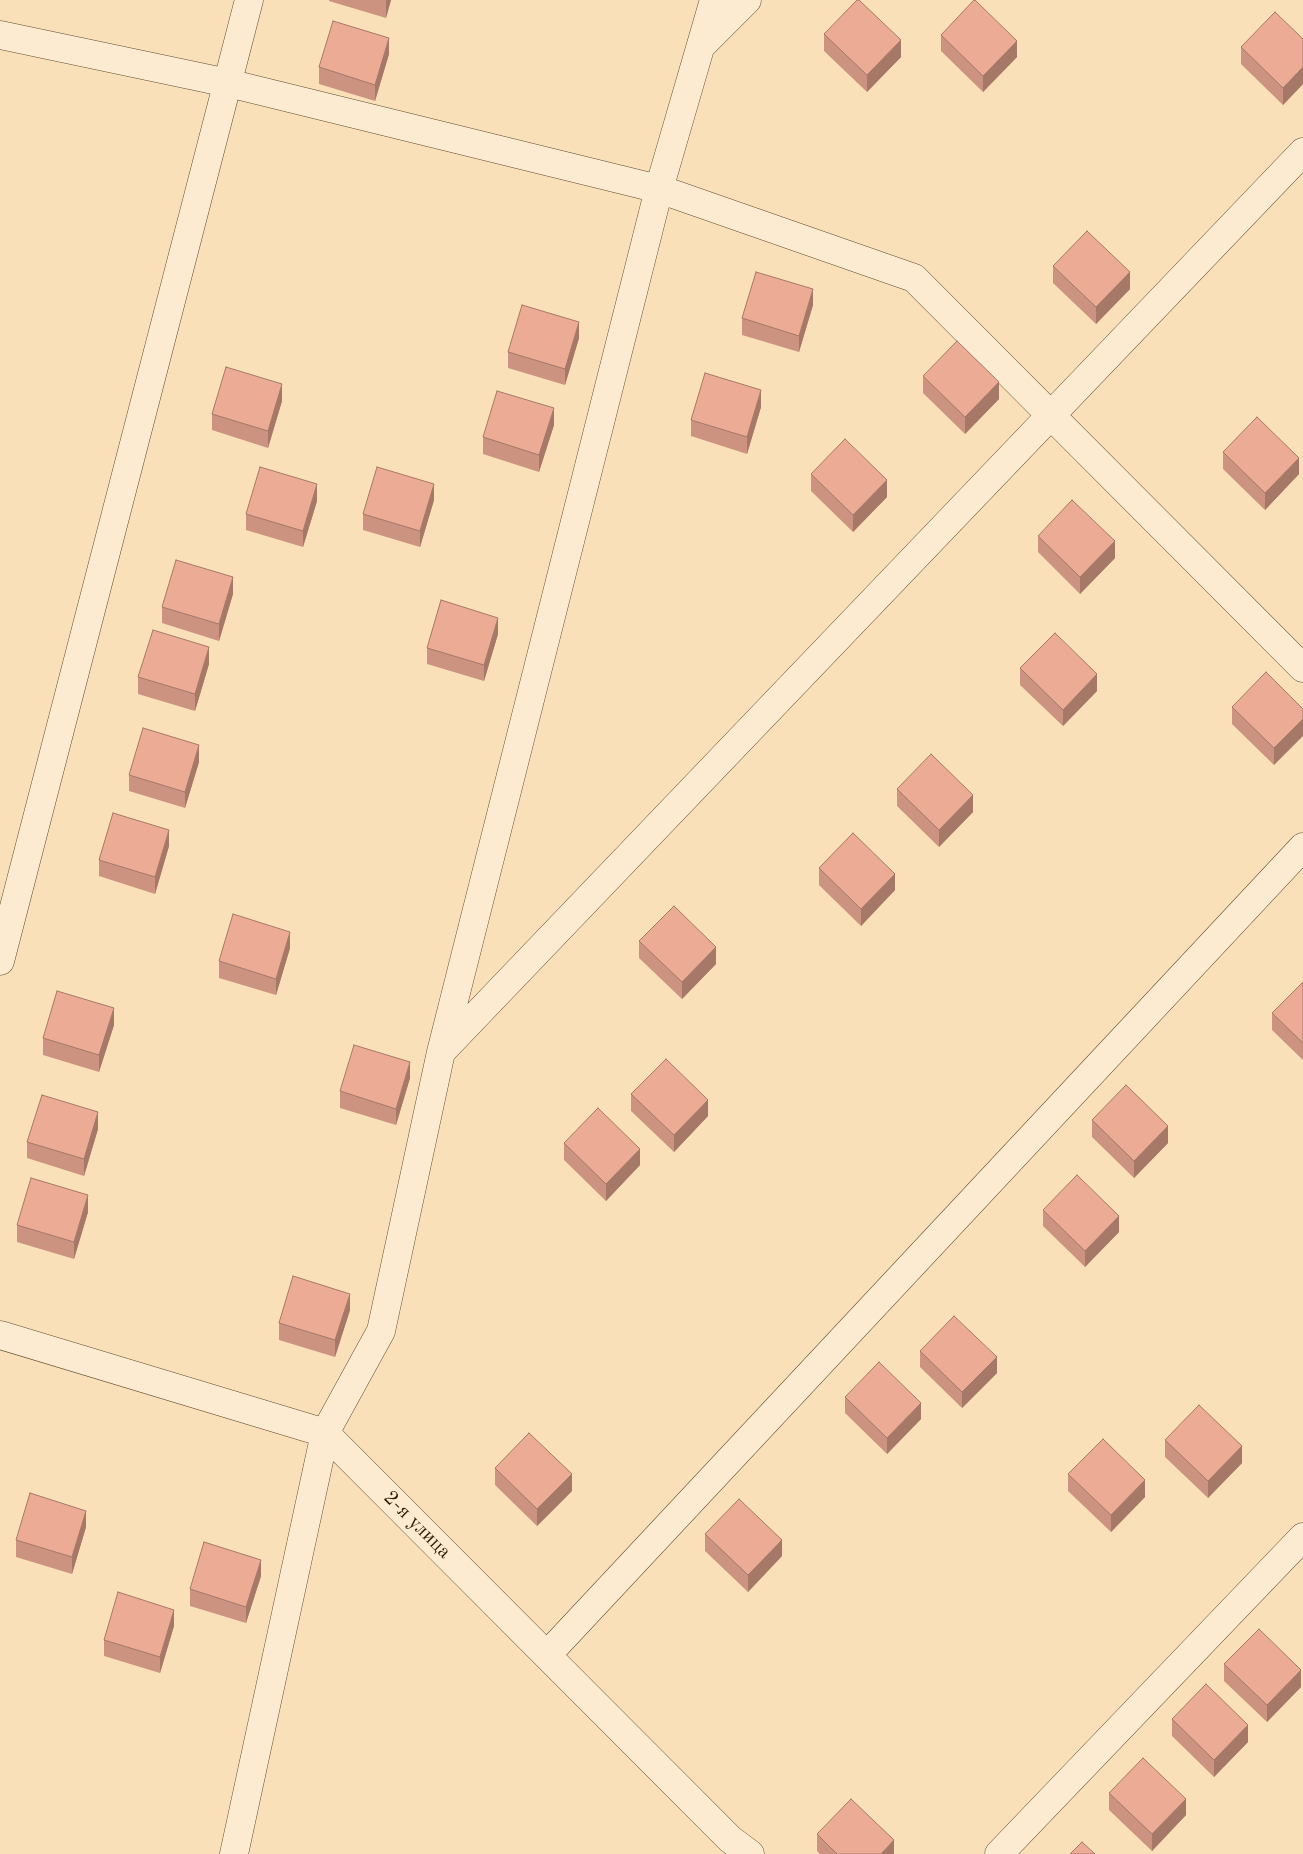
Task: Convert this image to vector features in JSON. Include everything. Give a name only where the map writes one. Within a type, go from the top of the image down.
[{"type":"street","points":[[0,961],[249,0]]},
{"type":"street","points":[[234,1854],[325,1433],[381,1331],[441,1052],[659,189],[714,0]]},
{"type":"street","points":[[701,46],[747,0]]},
{"type":"street","points":[[0,35],[228,83],[659,189],[914,278],[1303,668]]},
{"type":"street","points":[[441,1052],[1303,152]]},
{"type":"street","points":[[547,1655],[1303,847]]},
{"type":"street","name":"2-я улица","points":[[0,1335],[325,1433],[730,1839],[750,1854]]},
{"type":"street","points":[[998,1854],[1303,1537]]},
{"type":"building","points":[[857,0],[901,40],[867,75],[824,34]]},
{"type":"building","points":[[974,0],[1017,41],[983,76],[941,35]]},
{"type":"building","points":[[1275,12],[1303,39],[1303,67],[1283,88],[1241,47]]},
{"type":"building","points":[[333,21],[389,38],[375,85],[319,67]]},
{"type":"building","points":[[1087,231],[1130,272],[1096,307],[1053,266]]},
{"type":"building","points":[[756,272],[813,289],[799,336],[742,318]]},
{"type":"building","points":[[522,305],[579,322],[565,369],[508,352]]},
{"type":"building","points":[[957,341],[999,382],[965,417],[923,376]]},
{"type":"building","points":[[226,367],[282,384],[268,431],[212,414]]},
{"type":"building","points":[[705,373],[761,390],[747,437],[691,420]]},
{"type":"building","points":[[497,391],[554,408],[539,455],[483,437]]},
{"type":"building","points":[[1257,417],[1299,458],[1265,493],[1223,452]]},
{"type":"building","points":[[845,439],[887,480],[853,515],[811,474]]},
{"type":"building","points":[[260,467],[317,484],[303,531],[246,514]]},
{"type":"building","points":[[377,467],[434,484],[420,531],[363,514]]},
{"type":"building","points":[[1072,500],[1115,541],[1080,577],[1038,536]]},
{"type":"building","points":[[176,560],[233,577],[219,624],[162,607]]},
{"type":"building","points":[[441,600],[498,618],[484,665],[427,648]]},
{"type":"building","points":[[153,630],[209,647],[195,694],[138,677]]},
{"type":"building","points":[[1055,633],[1097,674],[1063,710],[1020,668]]},
{"type":"building","points":[[1266,672],[1303,709],[1303,719],[1274,748],[1232,707]]},
{"type":"building","points":[[143,728],[199,745],[185,792],[129,775]]},
{"type":"building","points":[[931,754],[973,795],[939,830],[897,789]]},
{"type":"building","points":[[113,813],[169,830],[155,877],[99,860]]},
{"type":"building","points":[[853,833],[895,874],[861,909],[819,868]]},
{"type":"building","points":[[674,906],[716,947],[682,982],[639,941]]},
{"type":"building","points":[[233,914],[290,932],[276,979],[219,961]]},
{"type":"building","points":[[1303,982],[1303,1043],[1272,1013]]},
{"type":"building","points":[[57,991],[114,1008],[99,1055],[43,1038]]},
{"type":"building","points":[[354,1045],[410,1062],[396,1109],[340,1091]]},
{"type":"building","points":[[666,1059],[708,1100],[674,1135],[631,1094]]},
{"type":"building","points":[[1126,1085],[1168,1126],[1134,1161],[1092,1120]]},
{"type":"building","points":[[42,1095],[98,1112],[84,1159],[27,1142]]},
{"type":"building","points":[[598,1108],[640,1149],[606,1184],[564,1143]]},
{"type":"building","points":[[1077,1175],[1119,1216],[1085,1251],[1043,1210]]},
{"type":"building","points":[[31,1178],[88,1195],[74,1242],[17,1225]]},
{"type":"building","points":[[293,1276],[350,1294],[335,1340],[279,1323]]},
{"type":"building","points":[[954,1316],[997,1357],[962,1392],[920,1351]]},
{"type":"building","points":[[879,1362],[921,1403],[887,1438],[845,1397]]},
{"type":"building","points":[[1199,1405],[1242,1446],[1208,1481],[1165,1440]]},
{"type":"building","points":[[529,1433],[572,1474],[537,1509],[495,1468]]},
{"type":"building","points":[[1103,1439],[1145,1480],[1111,1515],[1068,1474]]},
{"type":"building","points":[[30,1493],[86,1511],[72,1557],[16,1540]]},
{"type":"building","points":[[739,1499],[782,1540],[748,1575],[705,1534]]},
{"type":"building","points":[[204,1542],[261,1560],[246,1607],[190,1589]]},
{"type":"building","points":[[118,1592],[174,1610],[160,1657],[104,1640]]},
{"type":"building","points":[[1259,1629],[1301,1670],[1267,1705],[1224,1664]]},
{"type":"building","points":[[1206,1684],[1248,1725],[1214,1760],[1172,1719]]},
{"type":"building","points":[[1143,1758],[1186,1799],[1152,1834],[1109,1793]]},
{"type":"building","points":[[851,1799],[894,1840],[881,1854],[837,1854],[817,1834]]},
{"type":"building","points":[[1082,1842],[1095,1854],[1070,1854]]}]
